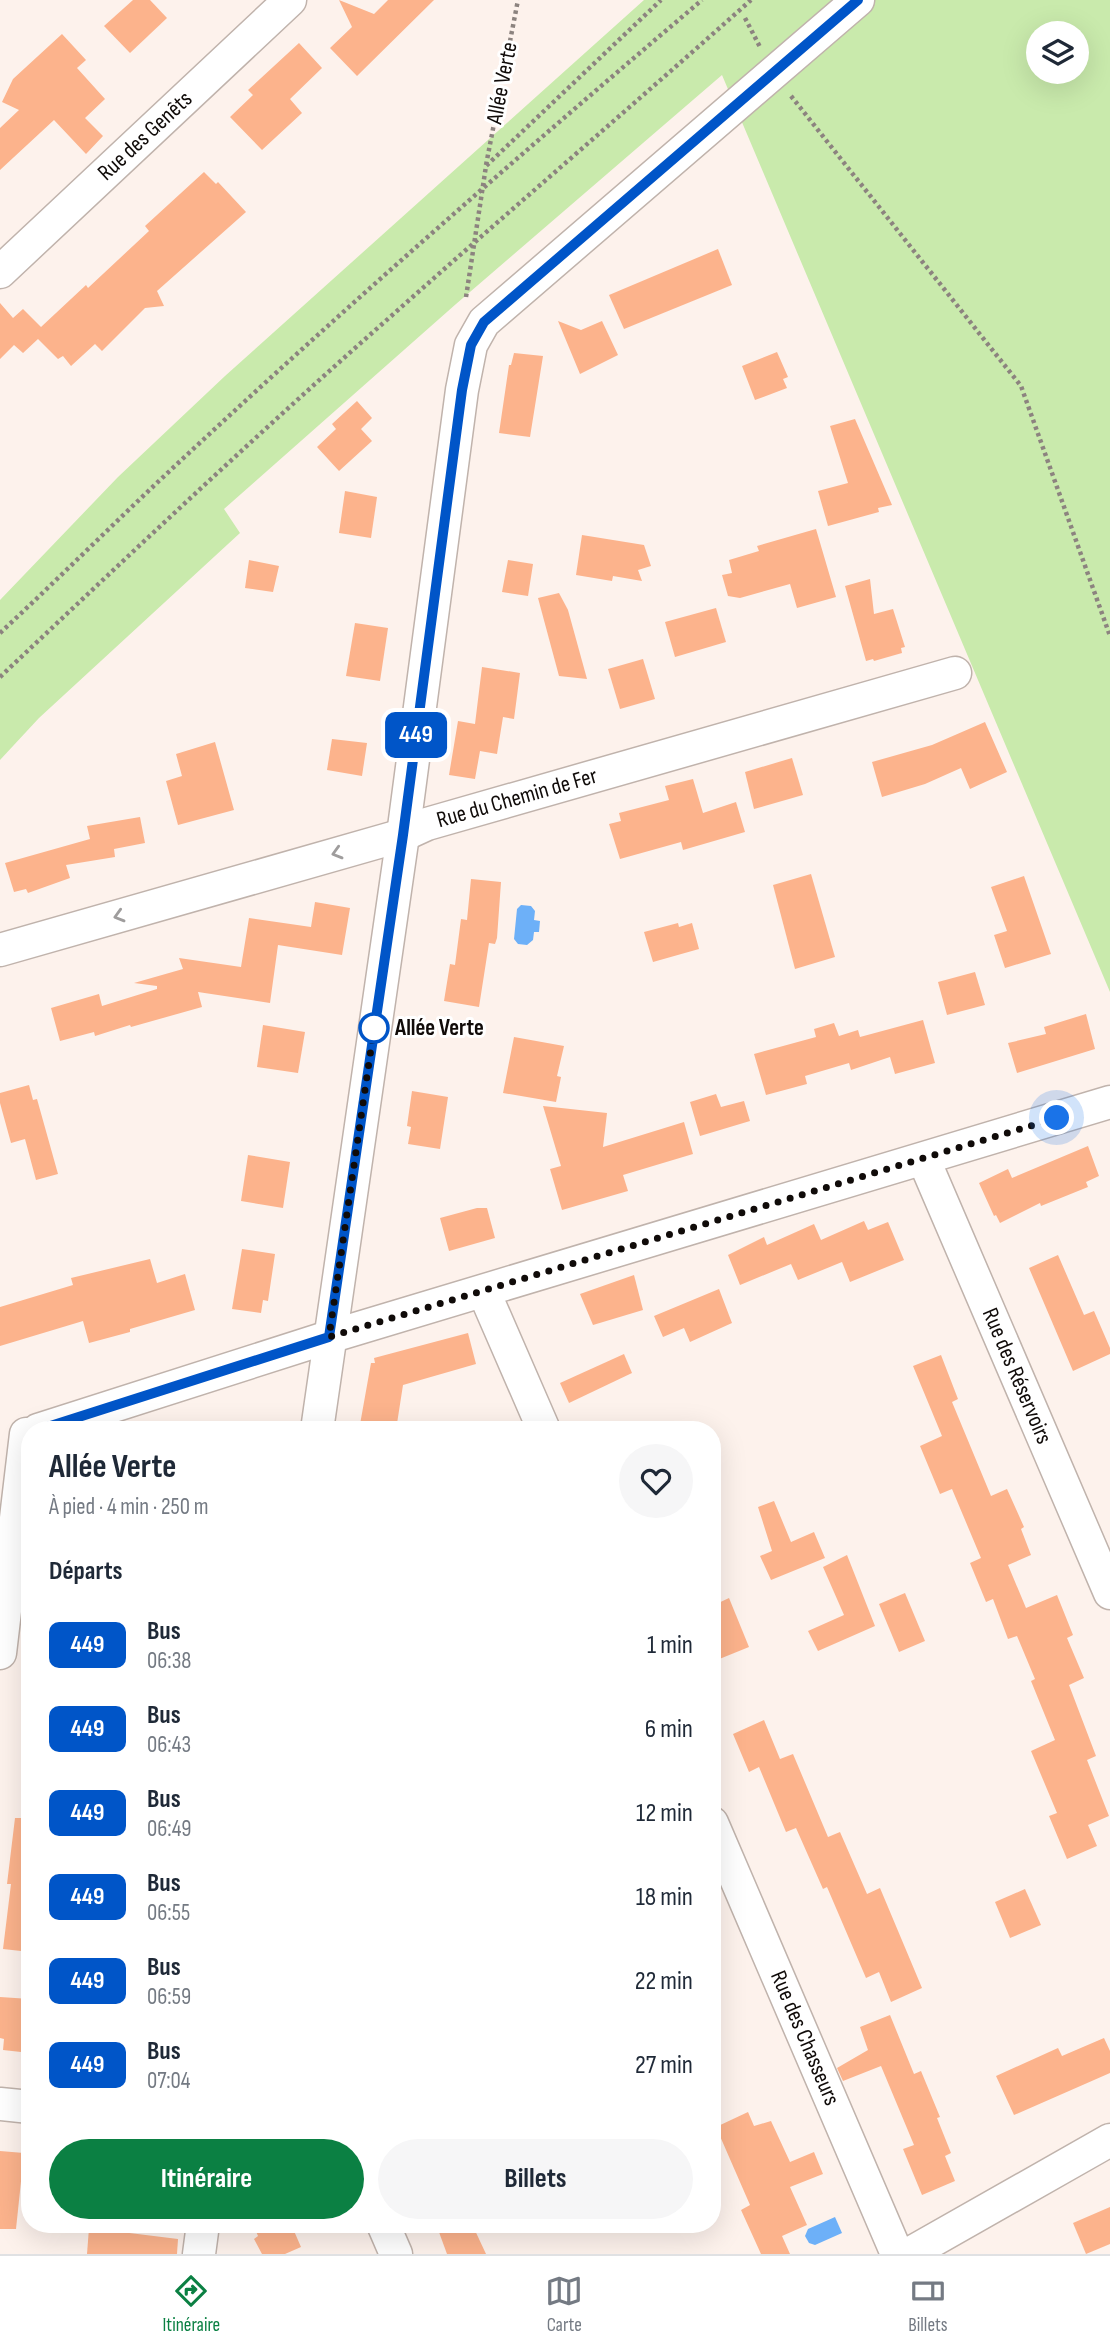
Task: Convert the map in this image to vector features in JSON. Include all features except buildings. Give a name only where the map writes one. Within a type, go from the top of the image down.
[{"type":"street","name":"Rue des Genêts","points":[[0,272],[290,0]]},
{"type":"street","points":[[318,1421],[403,835],[462,390],[474,337],[484,322],[858,0]]},
{"type":"street","name":"Rue du Chemin de Fer","points":[[0,950],[955,673]]},
{"type":"street","points":[[64,1421],[329,1337],[1110,1102]]},
{"type":"street","name":"Rue des Réservoirs","points":[[924,1160],[1110,1593]]},
{"type":"street","points":[[484,1292],[540,1421]]},
{"type":"street","points":[[0,1653],[21,1453]]},
{"type":"street","name":"Rue des Chasseurs","points":[[721,1844],[897,2254]]},
{"type":"street","points":[[0,2104],[21,2106]]},
{"type":"street","points":[[909,2254],[1110,2140]]},
{"type":"street","points":[[199,2254],[202,2233]]},
{"type":"street","points":[[387,2233],[396,2254]]},
{"type":"path","name":"Allée Verte","points":[[474,337],[463,321],[486,166],[518,0]]},
{"type":"path","points":[[486,166],[661,0]]},
{"type":"path","points":[[0,633],[181,461],[483,190],[702,0]]},
{"type":"path","points":[[0,677],[178,509],[389,317],[751,0]]},
{"type":"path","points":[[745,18],[773,73],[1021,386],[1110,636]]},
{"type":"green space","points":[[644,0],[1110,0],[1110,992],[722,75],[456,304],[224,509],[240,533],[39,718],[0,760],[0,600],[118,477],[225,376]]},
{"type":"water","points":[[521,905],[531,906],[535,911],[534,920],[540,921],[539,932],[534,932],[533,940],[527,945],[518,944],[514,939],[517,909]]},
{"type":"water","points":[[835,2217],[842,2233],[815,2245],[809,2243],[805,2236],[808,2229]]},
{"type":"bus line","name":"449","points":[[66,1421],[329,1337],[403,835],[462,390],[471,345],[484,322],[858,0]]},
{"type":"place","name":"Allée Verte","points":[[374,1028]]},
{"type":"route","points":[[374,1028],[329,1337],[1057,1118]]}]
